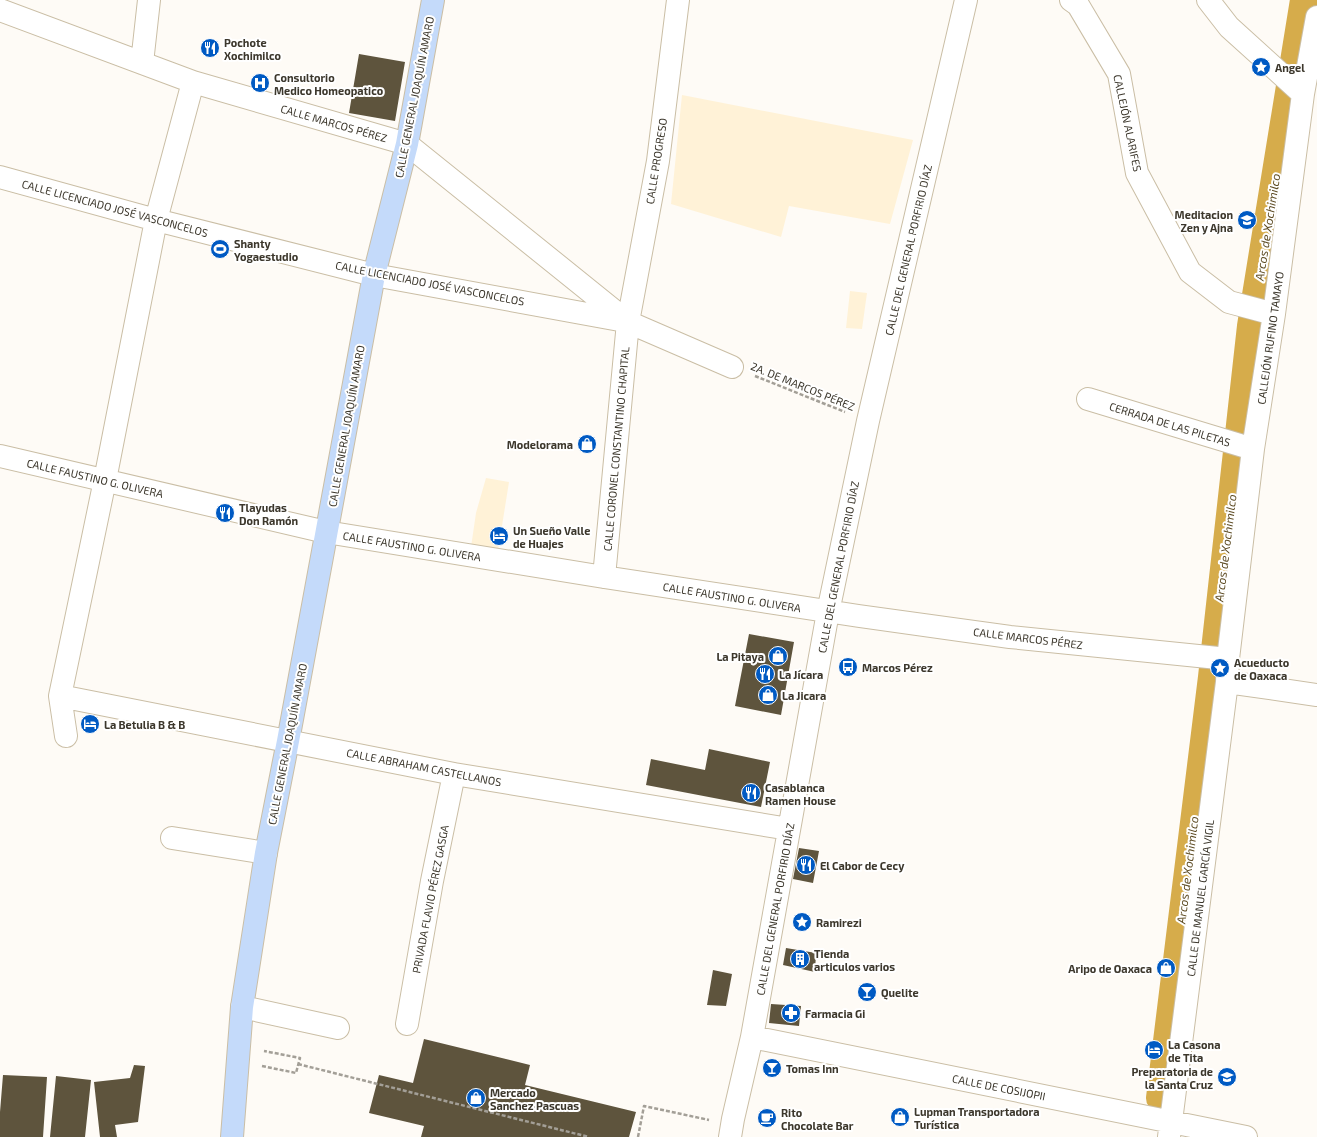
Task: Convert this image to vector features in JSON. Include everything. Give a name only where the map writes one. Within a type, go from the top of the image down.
[{"type":"street","points":[[142,63],[149,0]]},
{"type":"street","name":"CALLE GENERAL JOAQUÍN AMARO","points":[[232,1137],[242,1007],[266,853],[374,274],[407,144],[432,0]]},
{"type":"street","name":"CALLE PROGRESO","points":[[628,322],[658,161],[678,0]]},
{"type":"street","name":"CALLE DEL GENERAL PORFIRIO DÍAZ","points":[[731,1131],[752,1037],[828,612],[868,421],[966,0]]},
{"type":"street","name":"CALLEJÓN ALARIFES","points":[[1071,0],[1078,5],[1119,74],[1137,174],[1190,272],[1229,302],[1274,314]]},
{"type":"street","points":[[1208,0],[1229,27],[1303,94]]},
{"type":"street","name":"CALLE MARCOS PÉREZ","points":[[0,10],[193,82],[407,144],[628,322],[732,367]]},
{"type":"street","name":"CALLEJÓN RUFINO TAMAYO","points":[[1228,659],[1253,449],[1274,314],[1303,94],[1317,17]]},
{"type":"street","points":[[66,736],[60,696],[105,480],[156,220],[193,82]]},
{"type":"street","name":"CALLE LICENCIADO JOSÉ VASCONCELOS","points":[[0,178],[156,220],[374,274],[628,322]]},
{"type":"street","name":"CALLE CORONEL CONSTANTINO CHAPITAL","points":[[604,577],[628,322]]},
{"type":"street","name":"CERRADA DE LAS PILETAS","points":[[1088,399],[1253,449]]},
{"type":"street","name":"CALLE FAUSTINO G. OLIVERA","points":[[0,456],[326,532],[828,612]]},
{"type":"street","name":"CALLE MARCOS PÉREZ","points":[[828,612],[1010,637],[1228,659]]},
{"type":"street","name":"CALLE DE MANUEL GARCÍA VIGIL","points":[[1170,1130],[1227,682],[1228,659]]},
{"type":"street","points":[[1227,682],[1317,695]]},
{"type":"street","name":"CALLE ABRAHAM CASTELLANOS","points":[[60,696],[454,774],[789,828]]},
{"type":"street","name":"PRIVADA FLAVIO PÉREZ GASGA","points":[[407,1024],[432,881],[454,774]]},
{"type":"street","points":[[172,838],[266,853]]},
{"type":"street","points":[[242,1007],[338,1028]]},
{"type":"street","name":"CALLE DE COSIJOPII","points":[[752,1037],[1170,1130],[1246,1137]]},
{"type":"path","name":"2A. DE MARCOS PÉREZ","points":[[732,367],[868,421]]},
{"type":"path","points":[[239,1053],[300,1058],[296,1073],[239,1053]]},
{"type":"path","points":[[298,1064],[589,1137]]},
{"type":"path","points":[[638,1137],[644,1106],[731,1131]]},
{"type":"shaded area","points":[[682,95],[913,140],[890,224],[789,206],[781,237],[671,204]]},
{"type":"shaded area","points":[[850,291],[867,293],[862,329],[846,328]]},
{"type":"shaded area","points":[[486,478],[509,482],[498,551],[471,547],[476,513]]},
{"type":"building","points":[[359,54],[405,62],[395,121],[349,113]]},
{"type":"building","name":"La Jícara","points":[[749,634],[794,642],[781,715],[735,706]]},
{"type":"building","points":[[709,749],[770,762],[761,807],[646,785],[651,759],[705,770]]},
{"type":"building","name":"El Cabor de Cecy","points":[[799,848],[819,851],[813,883],[793,879]]},
{"type":"building","name":"Tienda articulos varios","points":[[786,948],[816,953],[815,972],[783,965]]},
{"type":"building","points":[[713,970],[732,974],[726,1006],[707,1005]]},
{"type":"building","points":[[771,1004],[801,1006],[799,1026],[769,1023]]},
{"type":"building","name":"Mercado Sanchez Pascuas","points":[[424,1039],[530,1065],[525,1085],[636,1112],[629,1137],[421,1137],[424,1126],[369,1113],[379,1075],[413,1083]]},
{"type":"building","points":[[134,1065],[145,1066],[138,1122],[115,1125],[117,1137],[100,1137],[94,1082],[130,1078]]},
{"type":"building","points":[[3,1075],[47,1077],[43,1137],[0,1137],[0,1112]]},
{"type":"building","points":[[56,1076],[91,1080],[85,1137],[50,1137]]},
{"type":"waterway","name":"Arcos de Xochimilco","points":[[1160,1098],[1212,677],[1251,326],[1304,0]]},
{"type":"place","name":"Pochote Xochimilco","points":[[210,48]]},
{"type":"place","name":"Angel","points":[[1261,67]]},
{"type":"place","name":"Consultorio Medico Homeopatico","points":[[260,83]]},
{"type":"place","name":"Meditacion Zen y Ajna","points":[[1247,220]]},
{"type":"place","name":"Shanty Yogaestudio","points":[[220,249]]},
{"type":"place","name":"Modelorama","points":[[587,444]]},
{"type":"place","name":"Tlayudas Don Ramón","points":[[225,513]]},
{"type":"place","name":"Un Sueño Valle de Huajes","points":[[499,536]]},
{"type":"place","name":"La Pitaya","points":[[778,656]]},
{"type":"place","name":"Marcos Pérez","points":[[848,667]]},
{"type":"place","name":"Acueducto de Oaxaca","points":[[1220,668]]},
{"type":"place","name":"La Jícara","points":[[765,674]]},
{"type":"place","name":"La Jicara","points":[[768,695]]},
{"type":"place","name":"La Betulia B & B","points":[[90,724]]},
{"type":"place","name":"Casablanca Ramen House","points":[[751,793]]},
{"type":"place","name":"El Cabor de Cecy","points":[[806,865]]},
{"type":"place","name":"Ramirezi","points":[[802,922]]},
{"type":"place","name":"Tienda articulos varios","points":[[800,959]]},
{"type":"place","name":"Aripo de Oaxaca","points":[[1166,968]]},
{"type":"place","name":"Quelite","points":[[867,992]]},
{"type":"place","name":"Farmacia Gi","points":[[791,1013]]},
{"type":"place","name":"La Casona de Tita","points":[[1154,1050]]},
{"type":"place","name":"Tomas Inn","points":[[772,1068]]},
{"type":"place","name":"Preparatoria de la Santa Cruz","points":[[1227,1077]]},
{"type":"place","name":"Mercado Sanchez Pascuas","points":[[476,1098]]},
{"type":"place","name":"Lupman Transportadora Turística","points":[[900,1117]]},
{"type":"place","name":"Rito Chocolate Bar","points":[[767,1118]]}]
